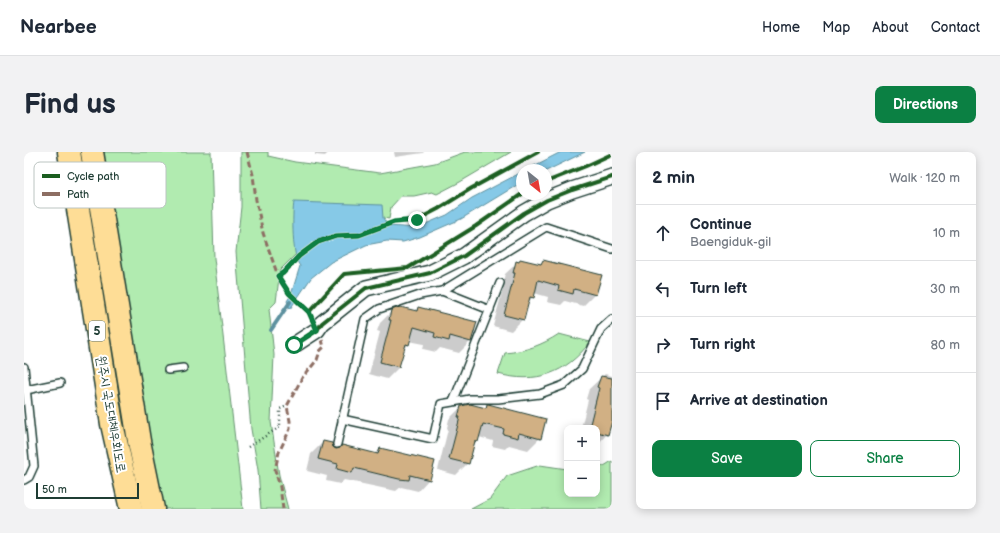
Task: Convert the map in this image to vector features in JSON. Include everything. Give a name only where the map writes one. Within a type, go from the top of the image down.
[{"type":"highway","name":"원주시 국도대체우회도로","points":[[69,152],[71,162]]},
{"type":"highway","name":"원주시 국도대체우회도로","points":[[92,152],[94,162]]},
{"type":"highway","name":"원주시 국도대체우회도로","points":[[78,208],[112,424],[131,509]]},
{"type":"highway","name":"원주시 국도대체우회도로","points":[[101,208],[139,441],[153,509]]},
{"type":"street","points":[[294,345],[317,330],[322,323],[366,288],[430,273],[464,256],[524,213],[547,200],[612,177]]},
{"type":"lane","points":[[337,444],[365,319],[378,309],[420,294],[442,291],[546,227],[612,249]]},
{"type":"lane","points":[[453,402],[500,283]]},
{"type":"lane","points":[[442,291],[490,310]]},
{"type":"lane","points":[[342,419],[433,439],[441,404],[470,399],[498,399],[540,394],[564,385],[582,369],[600,329],[612,319]]},
{"type":"lane","points":[[24,367],[34,466],[29,477],[24,480]]},
{"type":"lane","points":[[168,370],[183,368]]},
{"type":"lane","points":[[26,390],[60,383]]},
{"type":"path","points":[[248,447],[280,427],[280,409],[287,406]]},
{"type":"green space","points":[[100,152],[211,152],[214,258],[243,509],[160,509],[109,208],[166,208],[166,162],[102,162]]},
{"type":"green space","points":[[241,152],[268,152],[268,156],[295,162],[380,173],[435,163],[465,152],[511,152],[437,194],[432,192],[414,196],[401,196],[391,207],[389,219],[383,218],[296,254],[280,270],[276,302],[269,309],[274,355],[271,422],[279,475],[288,509],[261,509],[258,470],[251,429],[236,252],[241,207]]},
{"type":"green space","points":[[559,334],[590,342],[571,362],[549,374],[525,378],[498,374],[505,353],[534,347]]},
{"type":"green space","points":[[612,461],[612,509],[471,509],[490,499],[507,476],[540,465],[564,469],[564,497],[600,497],[600,467]]},
{"type":"water","points":[[561,152],[585,152],[552,168],[552,164],[538,164]]},
{"type":"water","points":[[516,175],[516,186],[461,219],[420,237],[403,242],[387,241],[366,245],[331,262],[311,278],[290,309],[287,301],[291,295],[300,266],[295,254],[294,245],[294,202],[382,205],[383,218],[388,226],[416,228],[447,215],[472,198]]},
{"type":"building","points":[[520,259],[541,264],[543,260],[602,275],[596,295],[574,289],[573,294],[558,290],[559,286],[538,280],[534,298],[530,297],[524,320],[504,315],[515,273],[513,273],[516,261],[519,262]]},
{"type":"building","points":[[400,307],[417,311],[418,307],[477,322],[471,342],[450,336],[449,341],[434,337],[435,333],[414,327],[409,345],[406,344],[399,367],[380,362],[391,320],[389,320],[391,310]]},
{"type":"building","points":[[601,376],[612,378],[612,421],[608,435],[600,433],[600,425],[590,425],[599,388],[597,387]]},
{"type":"building","points":[[470,404],[486,408],[488,404],[546,419],[541,439],[519,433],[518,438],[503,434],[504,429],[483,424],[478,442],[475,441],[469,464],[449,459],[460,417],[458,417],[461,406]]},
{"type":"building","points":[[323,441],[332,443],[333,447],[336,449],[340,448],[342,445],[378,454],[380,448],[435,461],[430,480],[410,475],[409,480],[399,479],[354,468],[352,473],[337,469],[338,464],[318,459]]},
{"type":"waterway","points":[[271,330],[290,302]]},
{"type":"marked path","points":[[247,152],[253,175],[256,200],[263,233],[278,276]]},
{"type":"marked path","points":[[283,509],[280,487],[275,470],[279,452],[290,429],[287,406],[302,378],[317,360],[320,351],[324,347],[322,340]]},
{"type":"cycle path","points":[[317,330],[309,312],[289,293],[278,276],[283,273],[299,256],[318,242],[336,236],[359,235],[394,222],[417,220],[538,152]]},
{"type":"cycle path","points":[[552,180],[612,154]]},
{"type":"cycle path","points":[[294,345],[317,330],[322,323],[366,288],[430,273],[464,256],[524,213],[547,200],[612,177]]},
{"type":"cycle path","points":[[309,312],[344,274],[408,268],[476,226],[516,198]]},
{"type":"route","points":[[294,345],[317,330],[309,312],[289,293],[278,276],[283,273],[299,256],[318,242],[336,236],[359,235],[394,222],[417,220]]}]
